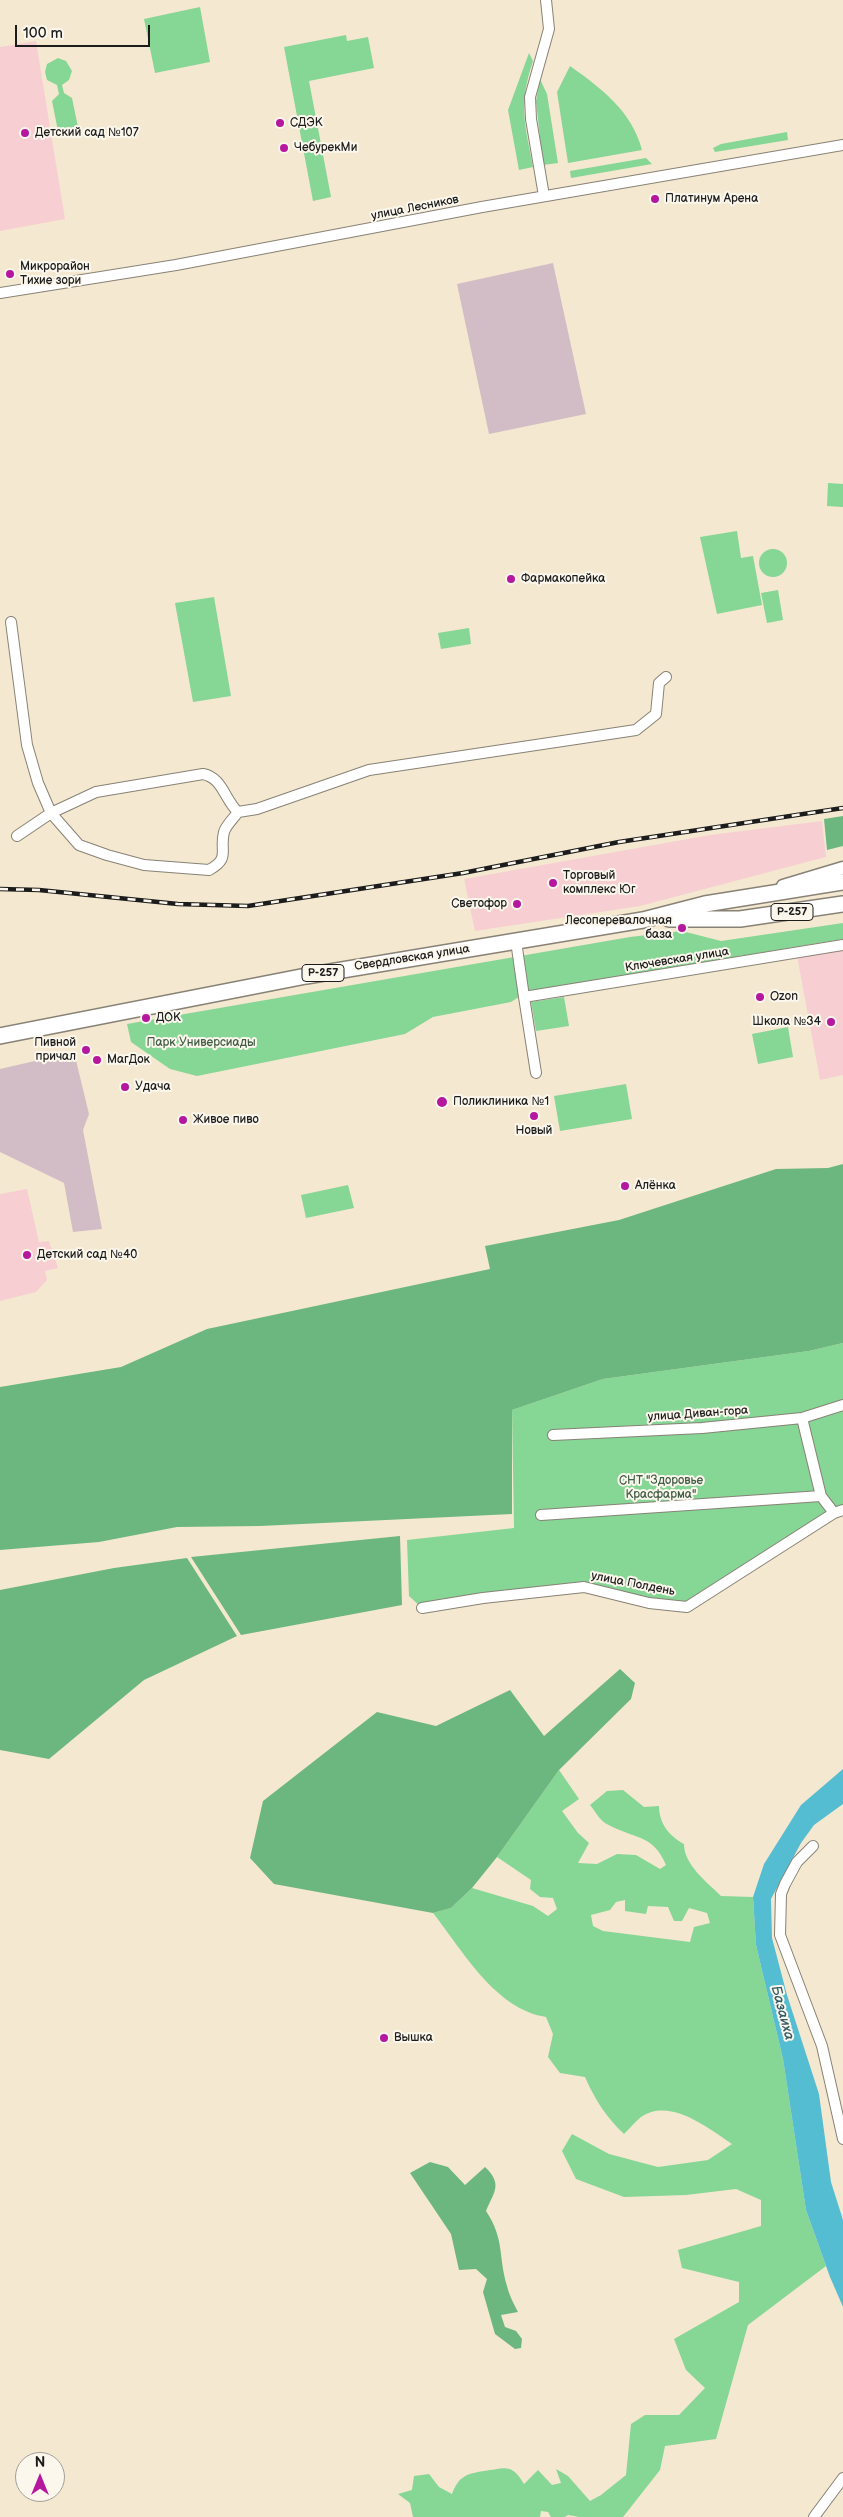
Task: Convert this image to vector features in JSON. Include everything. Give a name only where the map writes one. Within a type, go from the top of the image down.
[{"type":"highway","name":"Свердловская улица","points":[[0,1036],[287,979],[648,919],[704,904],[843,882]]},
{"type":"highway","name":"Свердловская улица","points":[[648,919],[740,919],[843,904]]},
{"type":"main road","points":[[746,898],[843,868]]},
{"type":"street","points":[[544,196],[531,119],[530,97],[549,29],[546,0]]},
{"type":"street","name":"улица Лесников","points":[[0,294],[176,265],[544,196],[840,144]]},
{"type":"street","points":[[11,622],[27,745],[38,783],[51,813],[79,845],[107,856],[144,865],[208,870],[218,864],[224,855],[224,832],[238,812],[257,809],[369,770],[636,730],[656,714],[659,683],[666,676]]},
{"type":"street","points":[[17,836],[51,813],[96,792],[203,774],[218,781],[232,806],[238,812]]},
{"type":"street","points":[[516,941],[536,1073]]},
{"type":"street","name":"Ключевская улица","points":[[524,1002],[843,945]]},
{"type":"street","name":"улица Диван-гора","points":[[552,1435],[702,1428],[802,1418],[843,1405]]},
{"type":"street","points":[[802,1418],[821,1496],[838,1512]]},
{"type":"street","points":[[541,1515],[821,1496]]},
{"type":"street","name":"улица Полдень","points":[[422,1608],[483,1598],[584,1587],[649,1603],[688,1607],[838,1512]]},
{"type":"street","points":[[813,1846],[797,1862],[781,1894],[780,1935],[822,2046],[843,2139]]},
{"type":"street","points":[[814,2517],[843,2478]]},
{"type":"shaded area","name":"Детский сад №107","points":[[36,41],[65,219],[0,231],[0,47]]},
{"type":"shaded area","points":[[553,263],[586,414],[489,434],[457,284]]},
{"type":"shaded area","points":[[822,821],[826,857],[640,906],[475,931],[464,879],[710,835]]},
{"type":"shaded area","points":[[843,949],[843,1075],[820,1080],[797,956]]},
{"type":"shaded area","points":[[74,1052],[89,1114],[83,1130],[102,1229],[73,1232],[64,1183],[0,1152],[0,1069]]},
{"type":"shaded area","name":"Детский сад №40","points":[[27,1189],[39,1242],[49,1241],[58,1268],[45,1271],[47,1280],[36,1292],[0,1301],[0,1194]]},
{"type":"green space","points":[[200,7],[210,62],[155,73],[144,19]]},
{"type":"green space","points":[[346,35],[347,41],[368,37],[374,68],[309,81],[331,197],[313,201],[284,47]]},
{"type":"green space","points":[[529,53],[533,61],[528,76],[524,114],[533,167],[519,170],[508,110]]},
{"type":"green space","points":[[58,58],[66,61],[72,71],[69,80],[62,85],[64,93],[72,98],[78,127],[72,134],[67,135],[58,131],[52,101],[59,94],[57,85],[47,80],[45,72],[47,64]]},
{"type":"green space","points":[[570,66],[604,92],[623,112],[637,136],[642,150],[568,163],[557,92]]},
{"type":"green space","points":[[540,79],[547,94],[558,163],[543,165],[536,101]]},
{"type":"green space","points":[[787,132],[788,140],[715,152],[713,148],[721,144]]},
{"type":"green space","points":[[646,158],[652,164],[571,178],[570,171]]},
{"type":"green space","points":[[828,483],[843,484],[843,507],[827,506]]},
{"type":"green space","points":[[737,531],[741,558],[753,556],[762,605],[717,614],[700,537]]},
{"type":"green space","points":[[773,549],[783,553],[787,563],[783,573],[773,577],[763,573],[759,563],[763,553]]},
{"type":"green space","points":[[778,590],[783,620],[767,623],[761,593]]},
{"type":"green space","points":[[214,597],[231,696],[193,702],[175,603]]},
{"type":"green space","points":[[469,628],[471,644],[441,649],[438,633]]},
{"type":"green space","points":[[843,816],[843,846],[827,850],[824,819]]},
{"type":"green space","name":"Парк Универсиады","points":[[843,923],[843,939],[528,991],[511,1002],[433,1017],[405,1034],[197,1076],[170,1069],[131,1042],[127,1024],[630,937],[682,931],[721,941]]},
{"type":"green space","points":[[564,997],[569,1026],[536,1031],[531,1002]]},
{"type":"green space","points":[[788,1027],[793,1057],[758,1064],[752,1034]]},
{"type":"green space","points":[[626,1084],[632,1119],[560,1131],[554,1096]]},
{"type":"green space","points":[[843,1164],[843,1343],[809,1351],[603,1379],[512,1410],[512,1514],[260,1526],[177,1527],[99,1542],[0,1550],[0,1387],[121,1367],[207,1329],[490,1269],[485,1246],[619,1220],[776,1169],[828,1168]]},
{"type":"green space","points":[[348,1185],[354,1208],[306,1218],[301,1195]]},
{"type":"green space","name":"СНТ \"Здоровье Красфарма\"","points":[[843,1343],[843,1510],[687,1607],[584,1587],[422,1608],[409,1596],[407,1540],[514,1528],[512,1410],[603,1379],[809,1351]]},
{"type":"green space","points":[[400,1536],[402,1605],[241,1635],[191,1557]]},
{"type":"green space","points":[[187,1558],[237,1636],[144,1680],[49,1759],[0,1750],[0,1590],[114,1568]]},
{"type":"green space","points":[[620,1669],[635,1683],[631,1699],[559,1770],[497,1857],[472,1888],[451,1908],[433,1913],[274,1884],[250,1858],[263,1801],[377,1712],[436,1726],[510,1690],[544,1736]]},
{"type":"green space","points":[[559,1770],[579,1799],[562,1811],[578,1833],[589,1843],[578,1863],[597,1864],[617,1854],[636,1855],[660,1869],[666,1865],[655,1847],[641,1838],[605,1823],[590,1805],[607,1791],[623,1790],[644,1807],[659,1806],[661,1818],[669,1833],[684,1844],[685,1852],[692,1866],[721,1896],[753,1897],[756,1945],[783,2059],[806,2210],[826,2266],[748,2325],[716,2439],[665,2446],[660,2470],[623,2517],[579,2517],[568,2515],[565,2517],[551,2517],[548,2512],[541,2511],[540,2517],[413,2517],[410,2503],[398,2494],[412,2490],[414,2476],[429,2474],[439,2487],[452,2494],[457,2483],[468,2475],[507,2468],[515,2472],[524,2484],[538,2470],[552,2485],[561,2483],[556,2469],[568,2476],[590,2501],[601,2495],[626,2475],[631,2424],[645,2415],[679,2415],[705,2388],[686,2370],[674,2339],[739,2302],[739,2282],[682,2268],[678,2250],[761,2226],[761,2200],[736,2189],[686,2195],[624,2197],[576,2179],[562,2151],[572,2134],[609,2154],[658,2167],[708,2160],[732,2144],[688,2117],[664,2111],[652,2112],[641,2117],[624,2134],[602,2108],[585,2077],[560,2073],[548,2057],[553,2034],[546,2017],[528,2012],[511,2003],[496,1991],[468,1960],[433,1913],[451,1908],[472,1888],[533,1906],[548,1916],[557,1909],[553,1898],[540,1897],[530,1889],[531,1880],[497,1857]],"holes":[[[625,1900],[625,1911],[646,1914],[648,1906],[668,1907],[674,1921],[682,1921],[689,1908],[707,1913],[710,1923],[694,1927],[690,1942],[603,1931],[593,1926],[591,1915],[610,1910],[616,1902]]]},
{"type":"green space","points":[[430,2162],[448,2167],[465,2185],[485,2167],[494,2178],[494,2193],[486,2211],[499,2240],[504,2275],[518,2312],[501,2315],[505,2327],[516,2331],[522,2339],[521,2348],[515,2349],[495,2334],[483,2292],[487,2279],[476,2269],[459,2270],[451,2234],[410,2173]]},
{"type":"water","name":"Базаиха","points":[[843,1769],[843,1804],[814,1825],[801,1843],[771,1899],[772,1938],[787,1995],[819,2094],[831,2182],[843,2220],[843,2307],[806,2210],[783,2059],[756,1945],[753,1897],[764,1864],[801,1805]]},
{"type":"railway","points":[[0,889],[39,890],[178,904],[248,906],[463,873],[619,842],[843,808]]},
{"type":"place","name":"СДЭК","points":[[280,123]]},
{"type":"place","name":"Детский сад №107","points":[[25,133]]},
{"type":"place","name":"ЧебурекМи","points":[[284,148]]},
{"type":"place","name":"Платинум Арена","points":[[655,199]]},
{"type":"place","name":"Микрорайон Тихие зори","points":[[10,274]]},
{"type":"place","name":"Фармакопейка","points":[[511,579]]},
{"type":"place","name":"Торговый комплекс Юг","points":[[553,883]]},
{"type":"place","name":"Светофор","points":[[517,904]]},
{"type":"place","name":"Лесоперевалочная база","points":[[682,928]]},
{"type":"place","name":"Ozon","points":[[760,997]]},
{"type":"place","name":"ДОК","points":[[146,1018]]},
{"type":"place","name":"Школа №34","points":[[831,1022]]},
{"type":"place","name":"Пивной причал","points":[[86,1050]]},
{"type":"place","name":"МагДок","points":[[97,1060]]},
{"type":"place","name":"Удача","points":[[125,1087]]},
{"type":"place","name":"Поликлиника №1","points":[[442,1102]]},
{"type":"place","name":"Новый","points":[[534,1116]]},
{"type":"place","name":"Живое пиво","points":[[183,1120]]},
{"type":"place","name":"Алёнка","points":[[625,1186]]},
{"type":"place","name":"Детский сад №40","points":[[27,1255]]},
{"type":"place","name":"Вышка","points":[[384,2038]]}]
